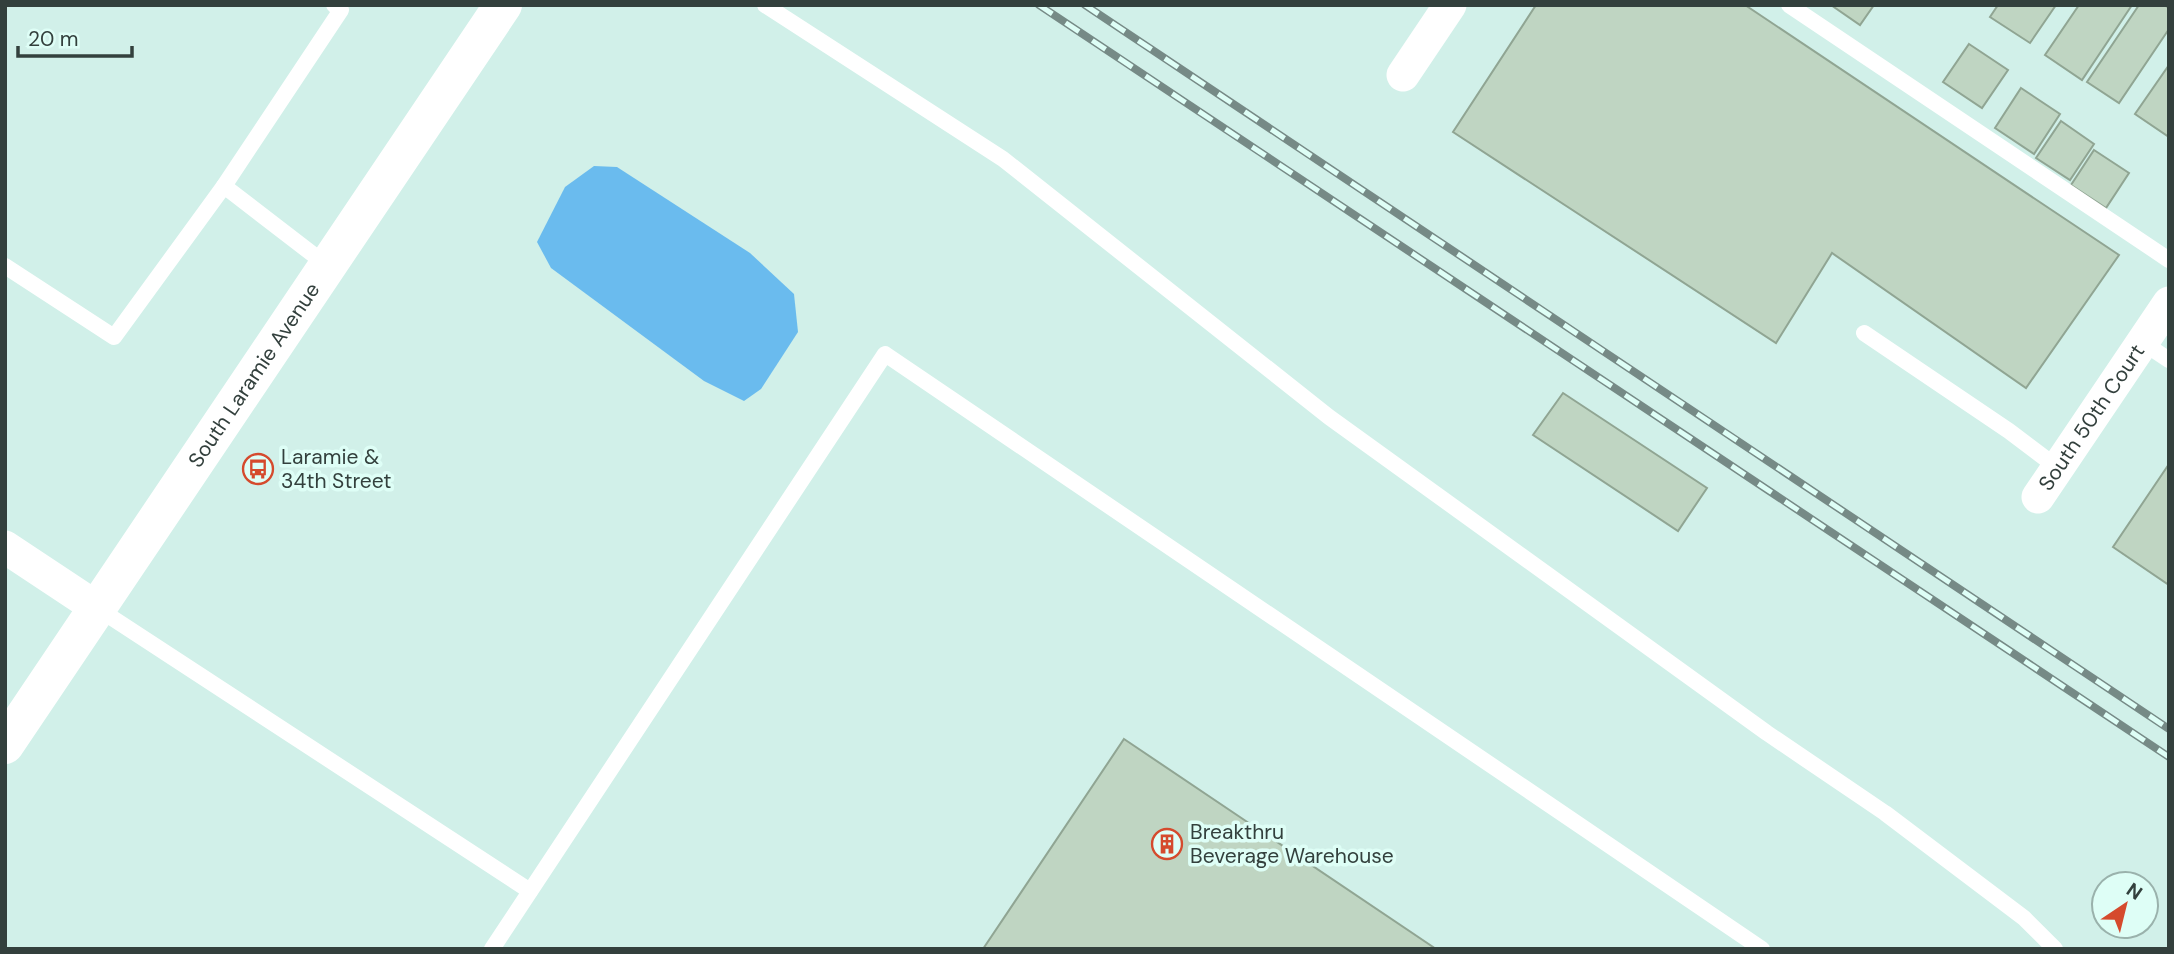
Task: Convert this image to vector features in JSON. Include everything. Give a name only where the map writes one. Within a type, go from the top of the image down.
[{"type":"main road","name":"South Laramie Avenue","points":[[5,746],[503,5]]},
{"type":"street","points":[[1403,75],[1450,5]]},
{"type":"street","name":"South 50th Court","points":[[2038,498],[2058,468],[2155,351],[2169,303]]},
{"type":"street","points":[[5,547],[97,608]]},
{"type":"lane","points":[[5,266],[114,337],[224,186],[341,10],[334,5]]},
{"type":"lane","points":[[765,5],[1003,159],[1329,417],[1767,733],[1885,813],[1995,894],[2055,949]]},
{"type":"lane","points":[[1789,5],[2169,260]]},
{"type":"lane","points":[[224,186],[328,266]]},
{"type":"lane","points":[[1864,333],[2009,431],[2058,468]]},
{"type":"lane","points":[[492,949],[886,354],[1762,949]]},
{"type":"lane","points":[[97,608],[530,891]]},
{"type":"water","points":[[594,166],[617,167],[750,253],[794,294],[798,332],[761,389],[744,401],[704,381],[551,268],[537,242],[565,187]]},
{"type":"building","points":[[1536,5],[1745,5],[2119,255],[2026,388],[1832,253],[1776,343],[1453,132]]},
{"type":"building","points":[[1831,5],[1874,5],[1860,25]]},
{"type":"building","points":[[1998,5],[2056,5],[2030,43],[1990,17]]},
{"type":"building","points":[[2079,5],[2132,5],[2082,80],[2045,55]]},
{"type":"building","points":[[2139,5],[2164,5],[2169,8],[2169,29],[2119,103],[2087,82]]},
{"type":"building","points":[[1969,44],[2008,70],[1982,108],[1943,82]]},
{"type":"building","points":[[2169,65],[2169,137],[2135,114]]},
{"type":"building","points":[[2021,88],[2060,114],[2034,154],[1995,128]]},
{"type":"building","points":[[2061,121],[2094,144],[2070,180],[2036,158]]},
{"type":"building","points":[[2094,150],[2129,173],[2106,208],[2071,185]]},
{"type":"building","points":[[1563,393],[1707,488],[1678,531],[1533,435]]},
{"type":"building","points":[[2169,464],[2169,585],[2113,547]]},
{"type":"building","name":"Breakthru Beverage Warehouse","points":[[1124,739],[1436,949],[983,949]]},
{"type":"railway","points":[[1039,5],[2169,757]]},
{"type":"railway","points":[[1085,5],[2169,729]]},
{"type":"place","name":"Laramie & 34th Street","points":[[258,469]]},
{"type":"place","name":"Breakthru Beverage Warehouse","points":[[1167,844]]}]
